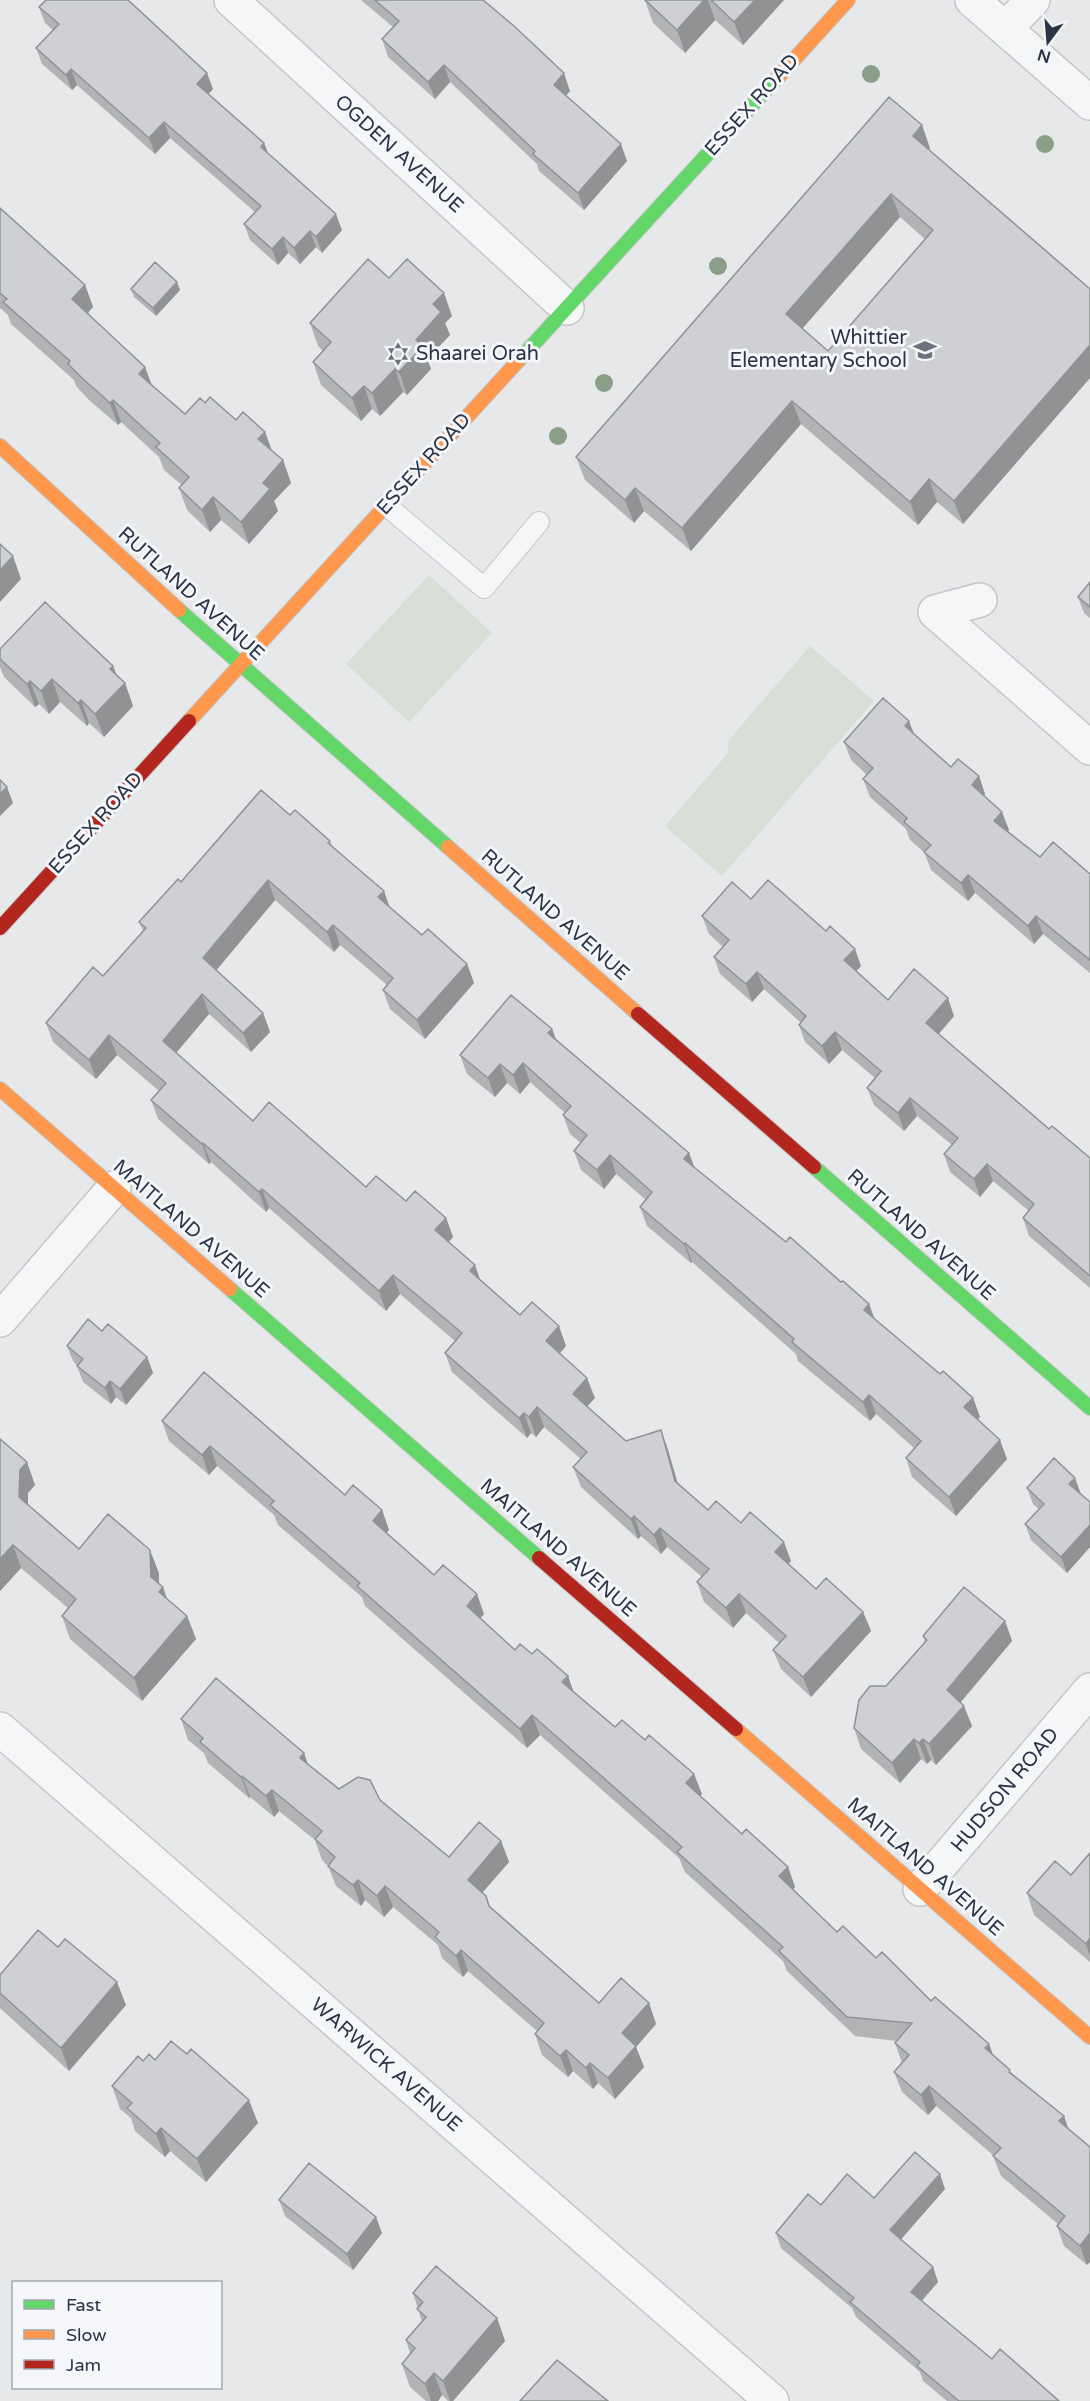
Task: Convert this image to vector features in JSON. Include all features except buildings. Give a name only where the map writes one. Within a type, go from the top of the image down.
[{"type":"street","name":"OGDEN AVENUE","points":[[231,0],[567,308]]},
{"type":"street","name":"ESSEX ROAD","points":[[0,928],[848,0]]},
{"type":"street","points":[[972,0],[1090,103]]},
{"type":"street","points":[[1005,29],[1033,0]]},
{"type":"street","name":"RUTLAND AVENUE","points":[[0,446],[240,666],[1090,1408]]},
{"type":"street","points":[[980,600],[935,612],[1090,748]]},
{"type":"street","name":"MAITLAND AVENUE","points":[[0,1089],[1090,2037]]},
{"type":"street","points":[[0,1320],[114,1188]]},
{"type":"street","name":"HUDSON ROAD","points":[[920,1889],[1090,1690]]},
{"type":"street","name":"WARWICK AVENUE","points":[[0,1729],[772,2401]]},
{"type":"lane","points":[[386,505],[484,588],[539,522]]},
{"type":"shaded area","points":[[429,575],[492,633],[409,722],[346,664]]},
{"type":"shaded area","points":[[810,646],[874,701],[722,876],[665,826],[729,752],[727,742]]},
{"type":"traffic: fast","points":[[518,361],[779,76]]},
{"type":"traffic: fast","points":[[179,610],[448,847]]},
{"type":"traffic: fast","points":[[814,1167],[1090,1408]]},
{"type":"traffic: fast","points":[[230,1289],[539,1558]]},
{"type":"traffic: slow","points":[[779,76],[848,0]]},
{"type":"traffic: slow","points":[[189,721],[518,361]]},
{"type":"traffic: slow","points":[[0,446],[179,610]]},
{"type":"traffic: slow","points":[[448,847],[638,1014]]},
{"type":"traffic: slow","points":[[0,1089],[230,1289]]},
{"type":"traffic: slow","points":[[736,1729],[1090,2037]]},
{"type":"traffic: jam","points":[[0,928],[189,721]]},
{"type":"traffic: jam","points":[[638,1014],[814,1167]]},
{"type":"traffic: jam","points":[[539,1558],[736,1729]]},
{"type":"place","name":"Whittier Elementary School","points":[[925,350]]},
{"type":"place","name":"Shaarei Orah","points":[[398,354]]}]
